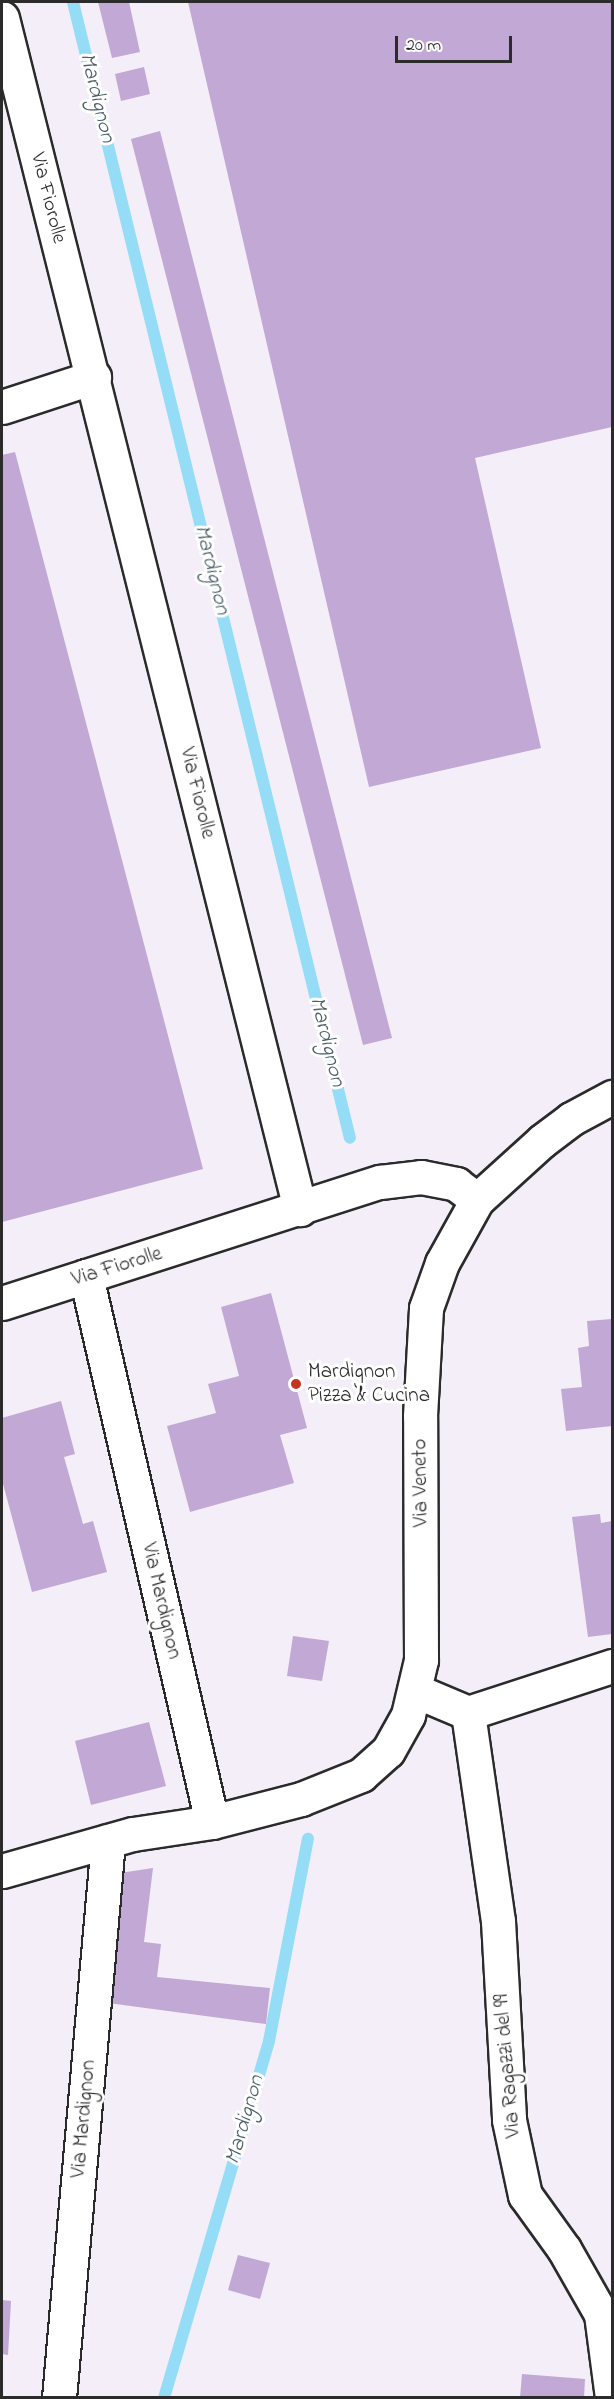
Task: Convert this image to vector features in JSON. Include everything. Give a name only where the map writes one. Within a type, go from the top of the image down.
[{"type":"street","name":"Via Fiorolle","points":[[2,18],[94,377],[300,1209]]},
{"type":"street","points":[[2,407],[94,377]]},
{"type":"street","name":"Via Veneto","points":[[212,1822],[301,1799],[361,1775],[388,1751],[416,1691],[421,1649],[420,1416],[426,1308],[442,1263],[477,1200],[549,1135],[612,1097]]},
{"type":"street","name":"Via Fiorolle","points":[[2,1303],[380,1182],[421,1177],[456,1184],[477,1200]]},
{"type":"street","name":"Via Mardignon","points":[[86,1276],[212,1822]]},
{"type":"street","points":[[416,1691],[468,1713],[612,1666]]},
{"type":"street","name":"Via Ragazzi del 99","points":[[468,1713],[498,1921],[509,2120],[525,2195],[564,2249],[601,2314],[612,2397]]},
{"type":"street","points":[[2,1871],[108,1841],[212,1822]]},
{"type":"street","name":"Via Mardignon","points":[[59,2397],[108,1841]]},
{"type":"building","points":[[98,2],[129,2],[140,52],[112,58]]},
{"type":"building","points":[[188,2],[612,2],[612,427],[475,458],[541,748],[369,787]]},
{"type":"building","points":[[144,67],[150,94],[121,101],[115,74]]},
{"type":"building","points":[[160,131],[392,1038],[363,1045],[131,139]]},
{"type":"building","points":[[15,452],[203,1169],[2,1222],[2,455]]},
{"type":"building","points":[[271,1293],[307,1428],[280,1435],[294,1483],[190,1512],[167,1426],[216,1413],[208,1384],[239,1376],[221,1307]]},
{"type":"building","points":[[612,1319],[612,1426],[566,1431],[561,1389],[582,1387],[578,1348],[589,1346],[587,1321]]},
{"type":"building","points":[[61,1401],[75,1454],[64,1457],[83,1524],[93,1521],[107,1572],[32,1592],[2,1480],[2,1418]]},
{"type":"building","points":[[600,1514],[601,1523],[612,1521],[612,1634],[588,1637],[572,1517]]},
{"type":"building","points":[[293,1636],[329,1641],[322,1681],[287,1676]]},
{"type":"building","points":[[149,1722],[166,1786],[91,1805],[75,1741]]},
{"type":"building","points":[[153,1868],[144,1942],[161,1944],[157,1977],[270,1988],[266,2024],[108,2003],[120,1873]]},
{"type":"building","points":[[238,2255],[270,2263],[260,2299],[228,2290]]},
{"type":"building","points":[[2,2300],[11,2301],[8,2355],[2,2354]]},
{"type":"building","points":[[522,2374],[585,2379],[584,2398],[520,2398]]},
{"type":"waterway","name":"Mardignon","points":[[73,2],[350,1138]]},
{"type":"waterway","name":"Mardignon","points":[[164,2398],[269,2041],[308,1839]]},
{"type":"place","name":"Mardignon Pizza & Cucina","points":[[296,1384]]}]
